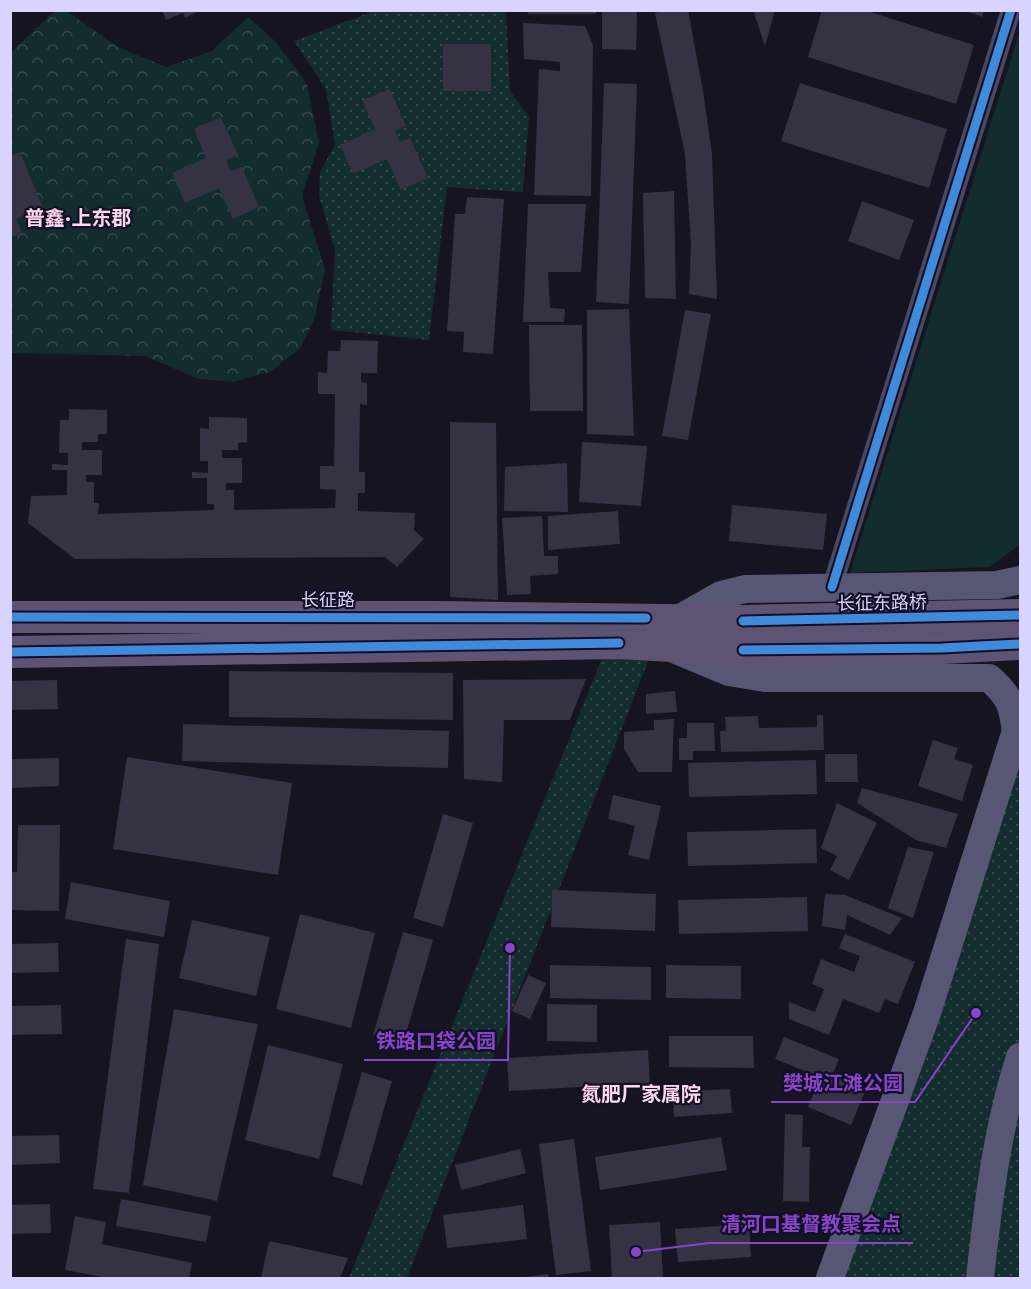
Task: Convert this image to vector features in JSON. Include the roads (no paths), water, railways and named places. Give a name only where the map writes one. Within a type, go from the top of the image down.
[{"type":"main road","name":"长征东路桥","points":[[743,635],[1020,615]]},
{"type":"main road","name":"长征路","points":[[10,617],[646,618],[679,619],[743,635]]},
{"type":"main road","points":[[10,652],[619,643],[662,645],[743,635],[942,648],[1020,644]]},
{"type":"street","points":[[832,587],[1011,10]]},
{"type":"street","points":[[679,619],[721,595],[745,589],[1013,583]]},
{"type":"street","points":[[662,645],[729,672],[765,678],[1020,678]]},
{"type":"street","points":[[830,1278],[927,1013],[1018,726],[1006,693],[989,678]]},
{"type":"street","points":[[980,1278],[990,1191],[1011,1085],[1020,1057]]},
{"type":"place","name":"铁路口袋公园","points":[[510,948]]},
{"type":"place","name":"樊城江滩公园","points":[[976,1013]]},
{"type":"place","name":"清河口基督教聚会点","points":[[636,1252]]},
{"type":"district","name":"普鑫·上东郡","points":[[78,218]]},
{"type":"district","name":"氮肥厂家属院","points":[[641,1094]]}]
